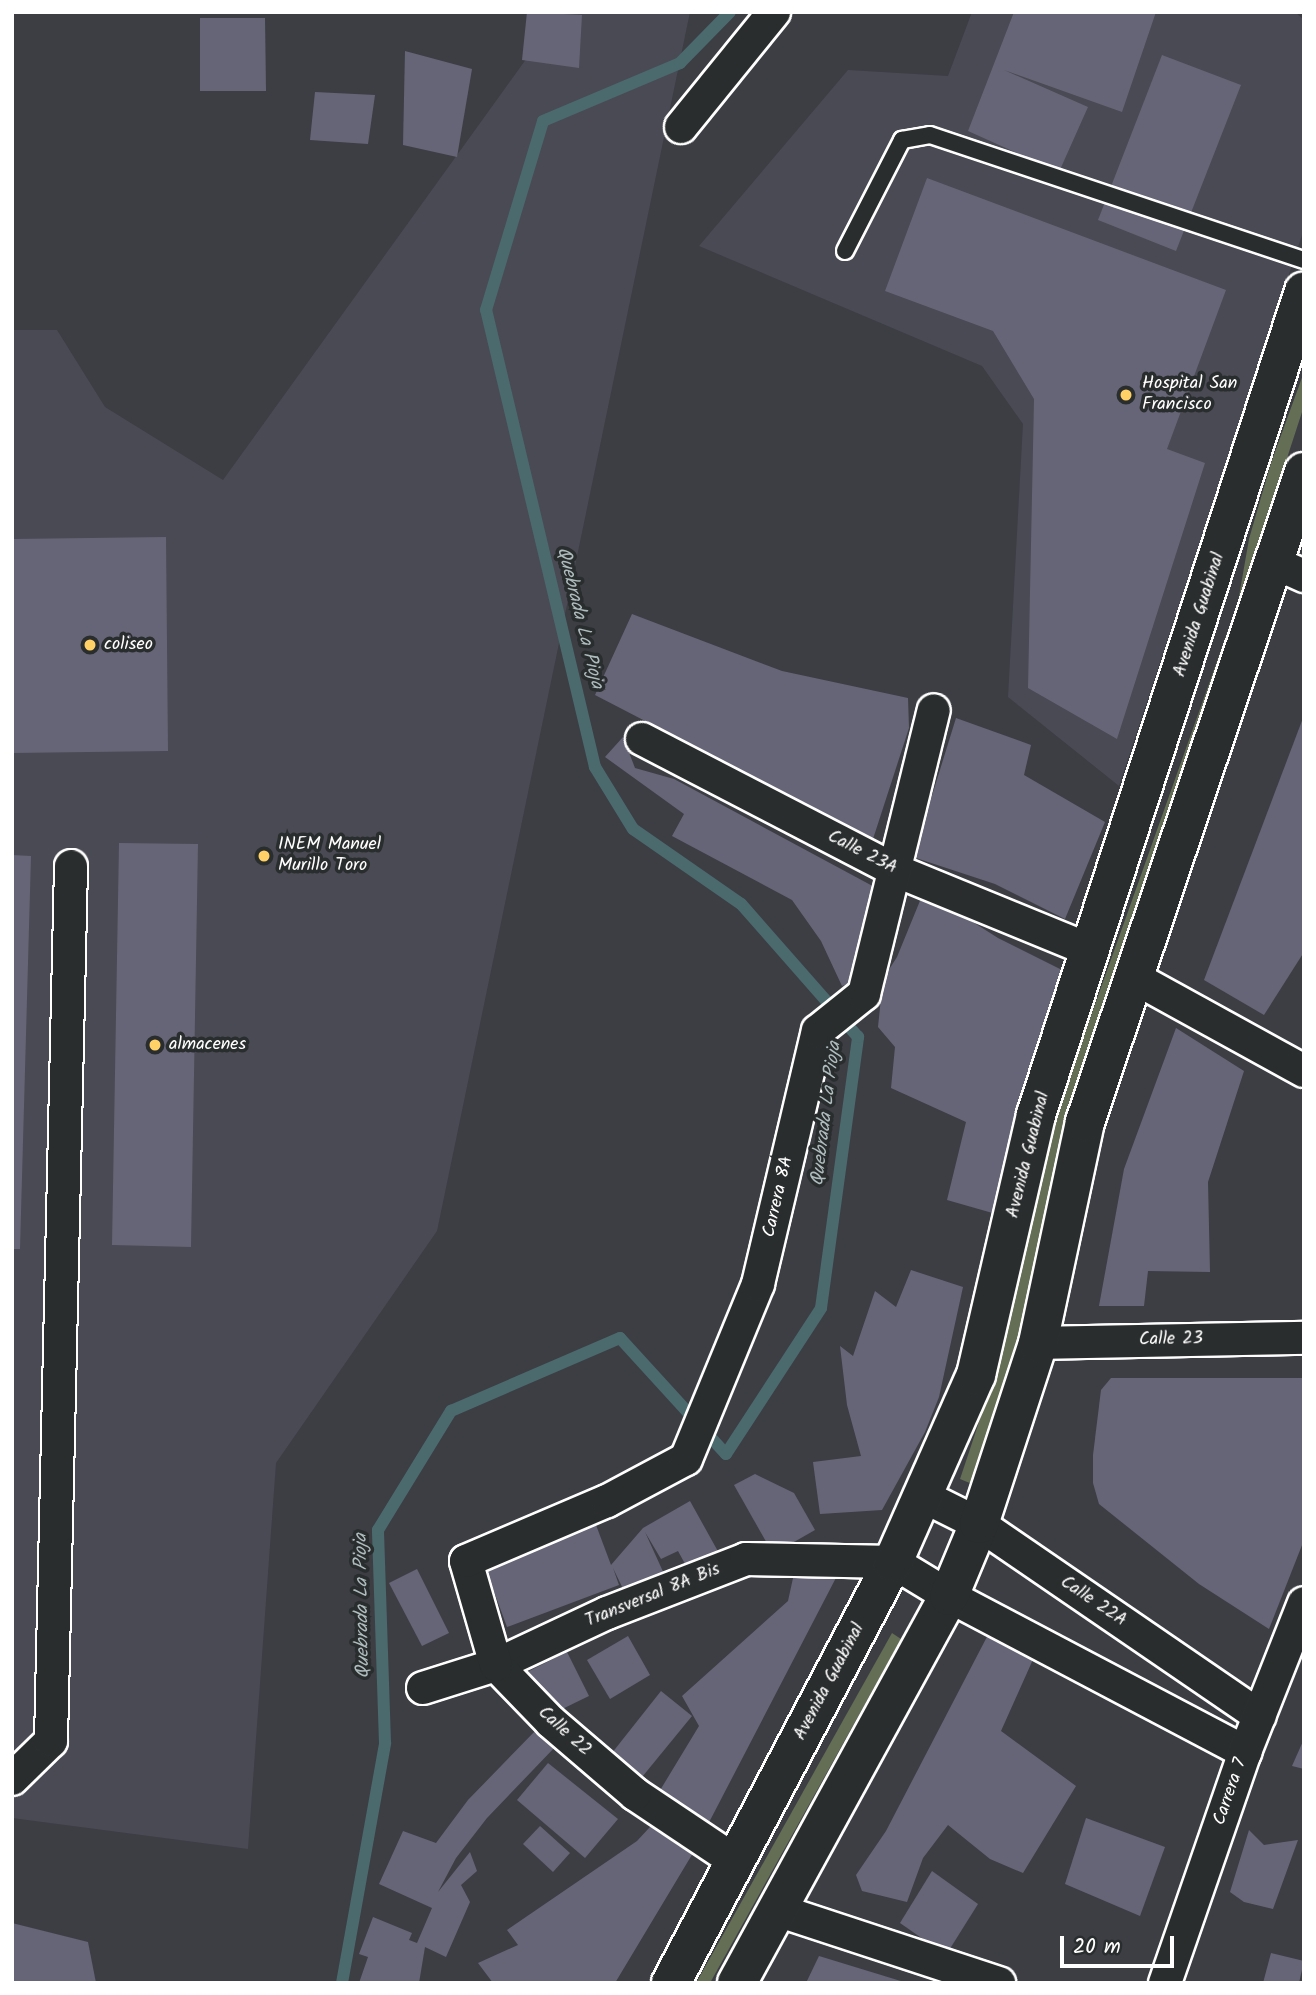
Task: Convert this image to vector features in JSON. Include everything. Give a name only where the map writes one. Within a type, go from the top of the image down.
[{"type":"main road","name":"Avenida Guabinal","points":[[671,1983],[731,1858],[893,1562],[976,1375],[1036,1115],[1304,291]]},
{"type":"main road","points":[[737,1983],[949,1597],[979,1524],[1038,1343],[1085,1122],[1133,977],[1290,569],[1303,479]]},
{"type":"street","points":[[681,127],[774,12]]},
{"type":"street","name":"Carrera 8A","points":[[466,1561],[607,1501],[686,1459],[758,1284],[818,1031],[864,994],[897,872],[934,710]]},
{"type":"street","name":"Calle 23A","points":[[642,739],[897,872],[1090,950]]},
{"type":"street","points":[[12,1779],[51,1741],[71,866]]},
{"type":"street","points":[[1133,977],[1304,1071]]},
{"type":"street","name":"Calle 23","points":[[1038,1343],[1304,1338]]},
{"type":"street","name":"Calle 22A","points":[[923,1496],[979,1524],[1259,1716]]},
{"type":"street","name":"Transversal 8A Bis","points":[[423,1688],[496,1665],[607,1613],[746,1559],[893,1562]]},
{"type":"street","name":"Calle 22","points":[[466,1561],[496,1665],[551,1722],[635,1794],[731,1858]]},
{"type":"street","points":[[893,1562],[949,1597],[1245,1752]]},
{"type":"street","name":"Carrera 7","points":[[1165,1983],[1245,1752],[1304,1603]]},
{"type":"street","points":[[777,1910],[999,1983]]},
{"type":"lane","points":[[845,251],[902,140],[930,135],[1304,260]]},
{"type":"shaded area","name":"INEM Manuel Murillo Toro","points":[[560,12],[690,12],[437,1231],[276,1463],[248,1849],[12,1818],[12,330],[57,330],[105,407],[223,480]]},
{"type":"shaded area","name":"Hospital San Francisco","points":[[972,12],[1295,12],[1304,20],[1304,229],[1119,786],[1008,697],[1023,424],[982,366],[699,246],[848,70],[948,76]]},
{"type":"green space","points":[[1304,372],[1304,406],[1259,544],[1249,607],[977,1486],[960,1479],[1003,1350],[1055,1117],[1238,602],[1249,539],[1271,463]]},
{"type":"green space","points":[[892,1633],[901,1639],[710,1983],[696,1983]]},
{"type":"building","points":[[527,12],[582,15],[579,68],[522,60]]},
{"type":"building","points":[[1014,12],[1156,12],[1122,112],[1004,70],[1088,107],[1059,172],[968,131]]},
{"type":"building","points":[[200,18],[265,18],[266,91],[200,91]]},
{"type":"building","points":[[405,51],[472,69],[457,157],[403,145]]},
{"type":"building","points":[[1162,55],[1241,85],[1176,251],[1098,220]]},
{"type":"building","points":[[315,92],[375,95],[368,144],[310,140]]},
{"type":"building","points":[[927,178],[1226,290],[1167,449],[1205,463],[1117,739],[1028,688],[1034,399],[993,331],[885,291]]},
{"type":"building","name":"coliseo","points":[[166,537],[168,751],[12,753],[12,539]]},
{"type":"building","points":[[632,614],[782,671],[908,698],[909,728],[873,839],[595,695]]},
{"type":"building","points":[[956,718],[1031,745],[1024,775],[1105,822],[1065,919],[995,884],[913,857]]},
{"type":"building","points":[[1303,718],[1304,952],[1264,1015],[1204,980]]},
{"type":"building","points":[[623,737],[635,768],[674,779],[880,890],[857,980],[842,986],[821,941],[792,900],[672,836],[684,814],[605,757]]},
{"type":"building","name":"almacenes","points":[[119,843],[198,844],[191,1247],[112,1245]]},
{"type":"building","points":[[12,855],[31,856],[20,1249],[12,1249]]},
{"type":"building","points":[[924,891],[998,938],[1064,971],[1027,1074],[996,1214],[947,1200],[966,1122],[891,1088],[895,1047],[878,1027],[883,979],[897,957]]},
{"type":"building","points":[[1176,1028],[1244,1071],[1208,1182],[1210,1272],[1148,1271],[1144,1306],[1099,1306],[1124,1169]]},
{"type":"building","points":[[911,1270],[963,1287],[939,1397],[925,1432],[882,1510],[820,1514],[813,1462],[861,1456],[847,1405],[840,1346],[853,1356],[875,1291],[896,1307]]},
{"type":"building","points":[[1111,1378],[1304,1378],[1304,1540],[1269,1629],[1199,1584],[1099,1504],[1093,1483],[1093,1455],[1101,1390]]},
{"type":"building","points":[[755,1474],[794,1493],[815,1530],[773,1554],[734,1485]]},
{"type":"building","points":[[690,1501],[720,1555],[690,1573],[678,1551],[661,1559],[645,1532],[665,1576],[626,1595],[613,1568],[619,1585],[507,1627],[482,1559],[593,1517],[611,1565],[643,1528]]},
{"type":"building","points":[[417,1569],[449,1633],[422,1646],[389,1583]]},
{"type":"building","points":[[795,1569],[839,1572],[704,1832],[659,1792],[699,1726],[682,1696],[788,1601]]},
{"type":"building","points":[[990,1631],[1035,1655],[1001,1731],[1076,1786],[1023,1873],[990,1859],[948,1825],[923,1858],[907,1902],[862,1891],[856,1875],[886,1831]]},
{"type":"building","points":[[628,1636],[650,1675],[610,1699],[587,1660]]},
{"type":"building","points":[[567,1652],[589,1696],[554,1713],[519,1676]]},
{"type":"building","points":[[661,1691],[692,1716],[638,1782],[608,1758]]},
{"type":"building","points":[[537,1729],[555,1747],[487,1818],[456,1858],[438,1892],[470,1852],[477,1871],[461,1885],[470,1902],[446,1957],[425,1947],[419,1983],[359,1983],[368,1957],[359,1954],[373,1917],[412,1933],[409,1940],[417,1943],[432,1908],[379,1884],[403,1831],[436,1843],[468,1800]]},
{"type":"building","points":[[1304,1739],[1304,1769],[1292,1766]]},
{"type":"building","points":[[548,1763],[618,1819],[585,1858],[517,1800]]},
{"type":"building","points":[[662,1814],[699,1843],[615,1983],[493,1983],[478,1963],[518,1945],[507,1930],[637,1841]]},
{"type":"building","points":[[1086,1818],[1165,1847],[1140,1916],[1065,1884]]},
{"type":"building","points":[[540,1826],[570,1853],[553,1872],[523,1844]]},
{"type":"building","points":[[1249,1830],[1264,1845],[1298,1840],[1273,1909],[1244,1902],[1230,1892]]},
{"type":"building","points":[[932,1871],[978,1904],[946,1955],[900,1923]]},
{"type":"building","points":[[12,1923],[88,1942],[96,1983],[12,1983]]},
{"type":"building","points":[[1271,1953],[1304,1961],[1299,1983],[1263,1983]]},
{"type":"building","points":[[819,1956],[904,1982],[904,1983],[806,1983]]},
{"type":"waterway","name":"Quebrada La Pioja","points":[[342,1983],[385,1743],[378,1530],[451,1411],[620,1338],[726,1454],[821,1308],[858,1037],[741,904],[633,829],[595,767],[486,310],[543,121],[680,63],[730,12]]},
{"type":"place","name":"Hospital San Francisco","points":[[1126,395]]},
{"type":"place","name":"coliseo","points":[[90,645]]},
{"type":"place","name":"INEM Manuel Murillo Toro","points":[[264,856]]},
{"type":"place","name":"almacenes","points":[[155,1045]]}]
